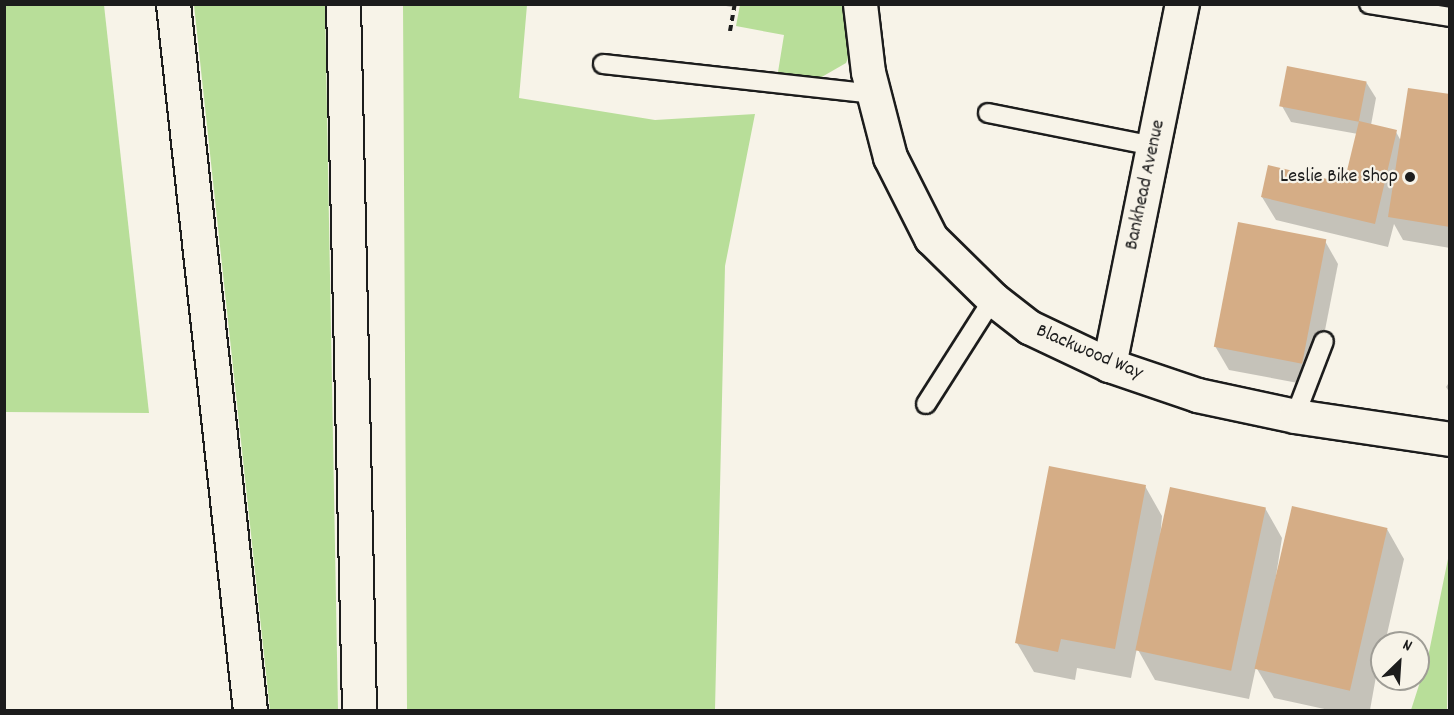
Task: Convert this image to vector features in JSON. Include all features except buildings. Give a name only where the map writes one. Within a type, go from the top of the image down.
[{"type":"main road","points":[[173,4],[250,711]]},
{"type":"main road","points":[[343,4],[359,711]]},
{"type":"main road","name":"Blackwood Way","points":[[860,4],[874,94],[890,157],[931,238],[993,299],[1029,327],[1108,365],[1197,395],[1295,416],[1449,439]]},
{"type":"main road","name":"Bankhead Avenue","points":[[1108,365],[1182,4]]},
{"type":"lane","points":[[1369,4],[1449,17]]},
{"type":"lane","points":[[603,64],[874,94]]},
{"type":"lane","points":[[988,113],[1154,146]]},
{"type":"lane","points":[[926,404],[993,299]]},
{"type":"lane","points":[[1295,416],[1324,341]]},
{"type":"path","points":[[730,31],[735,4]]},
{"type":"green space","points":[[5,4],[104,5],[149,413],[5,412]]},
{"type":"green space","points":[[194,5],[325,5],[338,710],[270,710]]},
{"type":"green space","points":[[403,5],[527,5],[519,98],[655,120],[755,114],[725,266],[715,710],[407,710]]},
{"type":"green space","points":[[740,5],[844,5],[849,56],[846,63],[820,78],[778,72],[784,35],[736,26]]},
{"type":"green space","points":[[1449,554],[1447,710],[1411,710],[1417,691],[1430,691],[1430,647]]},
{"type":"place","name":"Leslie Bike Shop","points":[[1410,177]]}]
